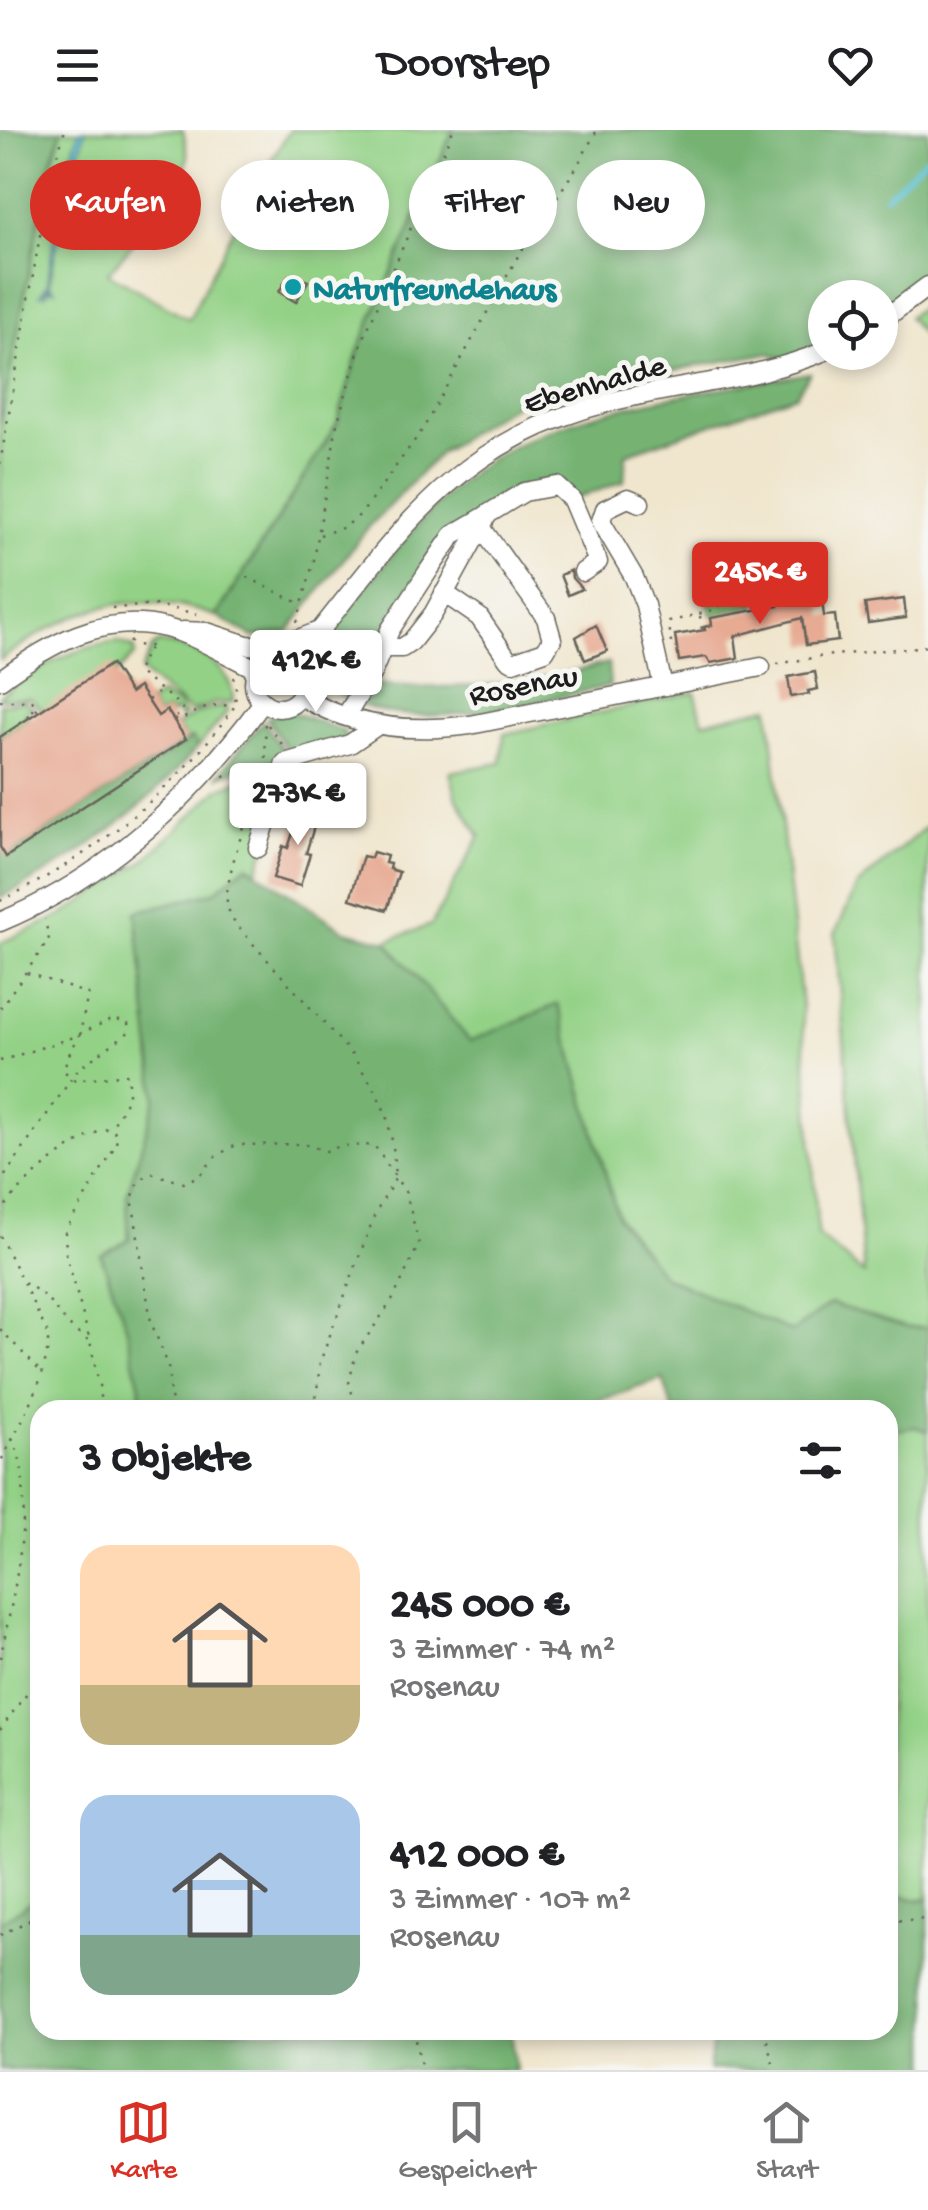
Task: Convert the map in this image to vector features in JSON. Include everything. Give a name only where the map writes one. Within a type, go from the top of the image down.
[{"type":"street","points":[[898,308],[928,286]]},
{"type":"street","name":"Ebenhalde","points":[[294,663],[420,508],[466,467],[512,438],[556,418],[609,402],[768,370],[808,357]]},
{"type":"street","points":[[346,716],[373,671],[390,630],[453,535],[484,521],[524,492],[548,486],[564,489],[578,511],[598,562],[583,572]]},
{"type":"street","points":[[640,502],[628,498],[605,508],[602,521],[634,576],[645,605],[663,686]]},
{"type":"street","points":[[382,648],[402,648],[411,642],[433,614],[484,521]]},
{"type":"street","points":[[444,593],[478,617],[513,662],[546,651],[552,639],[546,618],[484,521]]},
{"type":"street","points":[[0,680],[82,632],[142,624],[258,670]]},
{"type":"street","points":[[168,635],[208,632],[246,645],[280,646],[322,629]]},
{"type":"street","points":[[0,922],[62,891],[136,840],[260,713],[282,708],[300,696],[303,676],[294,663],[278,658],[258,670],[254,685],[260,713]]},
{"type":"street","name":"Rosenau","points":[[300,696],[375,727],[430,730],[761,667]]},
{"type":"street","points":[[264,843],[285,763],[350,744],[375,727]]},
{"type":"path","points":[[0,464],[50,178],[65,130]]},
{"type":"path","points":[[247,577],[302,604],[337,424],[359,350],[453,130]]},
{"type":"path","points":[[318,536],[345,527],[362,514],[423,429],[518,256],[597,130]]},
{"type":"path","points":[[672,650],[669,622],[720,608]]},
{"type":"path","points":[[700,614],[702,630]]},
{"type":"path","points":[[168,635],[150,646],[138,671],[159,692],[179,703],[188,715]]},
{"type":"path","points":[[124,639],[133,645],[150,646]]},
{"type":"path","points":[[761,667],[824,656],[928,646]]},
{"type":"path","points":[[0,901],[114,834],[186,766],[234,707],[236,686],[228,672]]},
{"type":"path","points":[[148,700],[159,692]]},
{"type":"path","points":[[0,701],[32,700],[38,707],[36,712],[35,712],[28,716],[27,714],[33,710],[36,714]]},
{"type":"path","points":[[177,722],[222,705],[260,713],[285,749]]},
{"type":"path","points":[[260,713],[266,768],[230,875],[227,904],[234,921],[330,1027],[374,1088],[386,1114],[393,1145],[394,1179],[368,1231],[320,1362],[317,1400]]},
{"type":"path","points":[[0,1008],[50,934]]},
{"type":"path","points":[[27,972],[88,994],[80,1034],[64,1065],[70,1078]]},
{"type":"path","points":[[0,1061],[114,1018],[122,1019],[130,1028],[120,1039],[90,1057],[70,1078],[0,1184]]},
{"type":"path","points":[[70,1078],[86,1080],[128,1074],[128,1098],[111,1128]]},
{"type":"path","points":[[0,1214],[9,1200],[37,1175],[102,1129],[111,1128]]},
{"type":"path","points":[[100,1400],[90,1341],[66,1254],[66,1231],[116,1144],[117,1135],[111,1128]]},
{"type":"path","points":[[172,1400],[168,1366],[151,1322],[132,1198],[139,1180],[151,1173],[184,1183],[236,1145],[266,1143],[304,1144],[326,1152],[341,1146],[374,1145],[406,1193],[419,1244],[393,1299],[356,1354],[349,1384],[354,1400]]},
{"type":"path","points":[[0,1236],[48,1334],[49,1350],[42,1374],[0,1463]]},
{"type":"path","points":[[20,1282],[36,1288],[78,1335],[90,1341]]},
{"type":"path","points":[[0,1328],[42,1374]]},
{"type":"path","points":[[0,1658],[12,1604],[24,1470],[12,1439]]},
{"type":"path","points":[[0,1730],[30,1689]]},
{"type":"path","points":[[0,1935],[30,1918]]},
{"type":"path","points":[[898,1920],[928,1919]]},
{"type":"path","points":[[416,2040],[422,2070]]},
{"type":"path","points":[[766,2040],[774,2070]]},
{"type":"green space","points":[[0,130],[62,130],[52,160],[30,160],[30,250],[33,250],[0,426]]},
{"type":"green space","points":[[62,130],[183,130],[188,156],[187,160],[52,160]]},
{"type":"green space","points":[[290,130],[453,130],[440,160],[409,160],[409,233],[359,349],[337,424],[216,616],[156,603],[103,607],[52,627],[0,660],[0,426],[33,250],[128,250],[108,273],[189,319],[223,250],[389,250],[389,160],[271,160]]},
{"type":"green space","points":[[453,130],[928,130],[928,286],[898,308],[898,280],[808,280],[808,357],[793,363],[768,353],[554,392],[516,404],[440,453],[366,530],[288,632],[253,637],[217,616],[337,424],[359,349],[409,233],[409,250],[557,250],[557,160],[440,160]]},
{"type":"green space","points":[[928,302],[928,342],[908,317]]},
{"type":"green space","points":[[810,373],[796,395],[626,454],[624,481],[572,500],[557,486],[449,531],[377,639],[362,640],[343,659],[361,670],[368,685],[489,684],[608,663],[610,686],[497,709],[413,715],[376,710],[343,696],[318,671],[325,644],[340,620],[410,533],[461,481],[509,448],[591,416],[681,395]]},
{"type":"green space","points":[[740,558],[756,605],[711,615],[707,583],[723,563]]},
{"type":"green space","points":[[118,642],[134,648],[135,655],[117,673],[42,710],[30,698],[0,699],[0,695],[28,676],[56,661]]},
{"type":"green space","points":[[159,643],[184,648],[208,659],[226,677],[233,702],[215,703],[190,712],[141,671],[152,648]]},
{"type":"green space","points":[[695,692],[703,722],[769,707],[802,1006],[818,1236],[864,1274],[835,934],[857,886],[928,825],[928,1328],[792,1332],[663,1276],[618,1217],[558,1005],[470,1042],[386,941],[431,925],[480,836],[457,799],[450,772],[501,763],[504,734]]},
{"type":"green space","points":[[160,695],[178,704],[185,715],[180,718],[176,711],[170,714],[167,710],[158,716],[149,702]]},
{"type":"green space","points":[[24,701],[33,707],[25,713],[28,718],[0,737],[0,704]]},
{"type":"green space","points":[[224,706],[228,711],[198,747],[192,739],[186,739],[177,725],[197,713]]},
{"type":"green space","points":[[289,711],[344,731],[345,739],[290,754],[267,718]]},
{"type":"green space","points":[[263,721],[286,755],[217,777]]},
{"type":"green space","points":[[192,738],[198,747],[131,813],[55,868],[0,898],[0,847],[7,856]]},
{"type":"green space","points":[[252,775],[289,782],[257,872],[247,865],[214,892],[136,912],[156,1098],[127,1195],[129,1240],[101,1255],[126,1325],[143,1400],[30,1400],[30,1902],[0,1922],[0,943],[61,916],[145,860],[219,789]]},
{"type":"green space","points":[[247,865],[345,931],[386,941],[470,1041],[558,1004],[618,1218],[663,1276],[792,1332],[830,1304],[906,1327],[928,1328],[928,1431],[916,1427],[898,1430],[898,1400],[670,1400],[663,1379],[600,1400],[143,1400],[126,1325],[101,1255],[129,1240],[127,1195],[156,1098],[136,912],[214,892]]},
{"type":"green space","points":[[916,1427],[928,1431],[928,1898],[917,1900],[898,1895],[898,1430]]},
{"type":"green space","points":[[898,1895],[917,1900],[928,1898],[928,2070],[709,2070],[713,2040],[898,2040]]},
{"type":"green space","points":[[30,1902],[30,2040],[512,2040],[516,2070],[0,2070],[0,1922]]},
{"type":"water","points":[[80,130],[86,130],[77,160],[70,160]]},
{"type":"water","points":[[52,250],[56,250],[50,279],[55,289],[49,287],[45,296],[47,286],[40,296],[48,283]]},
{"type":"building","name":"Naturfreundehaus","points":[[297,275],[308,281],[296,302],[279,292],[288,276],[294,279]]},
{"type":"building","points":[[571,570],[572,578],[582,589],[568,595],[560,575]]},
{"type":"building","points":[[820,586],[824,616],[835,615],[838,641],[806,645],[802,618],[735,636],[738,658],[711,663],[706,657],[679,661],[675,635],[705,630],[704,627],[712,625],[711,618],[778,606],[775,595]]},
{"type":"building","points":[[904,599],[906,618],[868,623],[865,604]]},
{"type":"building","points":[[596,625],[607,651],[585,660],[576,637]]},
{"type":"building","points":[[111,664],[130,693],[139,687],[158,716],[167,710],[186,739],[6,857],[0,847],[0,737]]},
{"type":"building","points":[[815,672],[818,689],[791,697],[788,677]]},
{"type":"building","points":[[303,802],[320,807],[300,886],[273,878]]},
{"type":"building","points":[[373,852],[387,856],[385,863],[390,864],[389,869],[399,872],[387,910],[350,899],[363,856],[371,858]]},
{"type":"waterway","points":[[886,196],[928,156]]},
{"type":"place","name":"Naturfreundehaus","points":[[293,287]]}]
